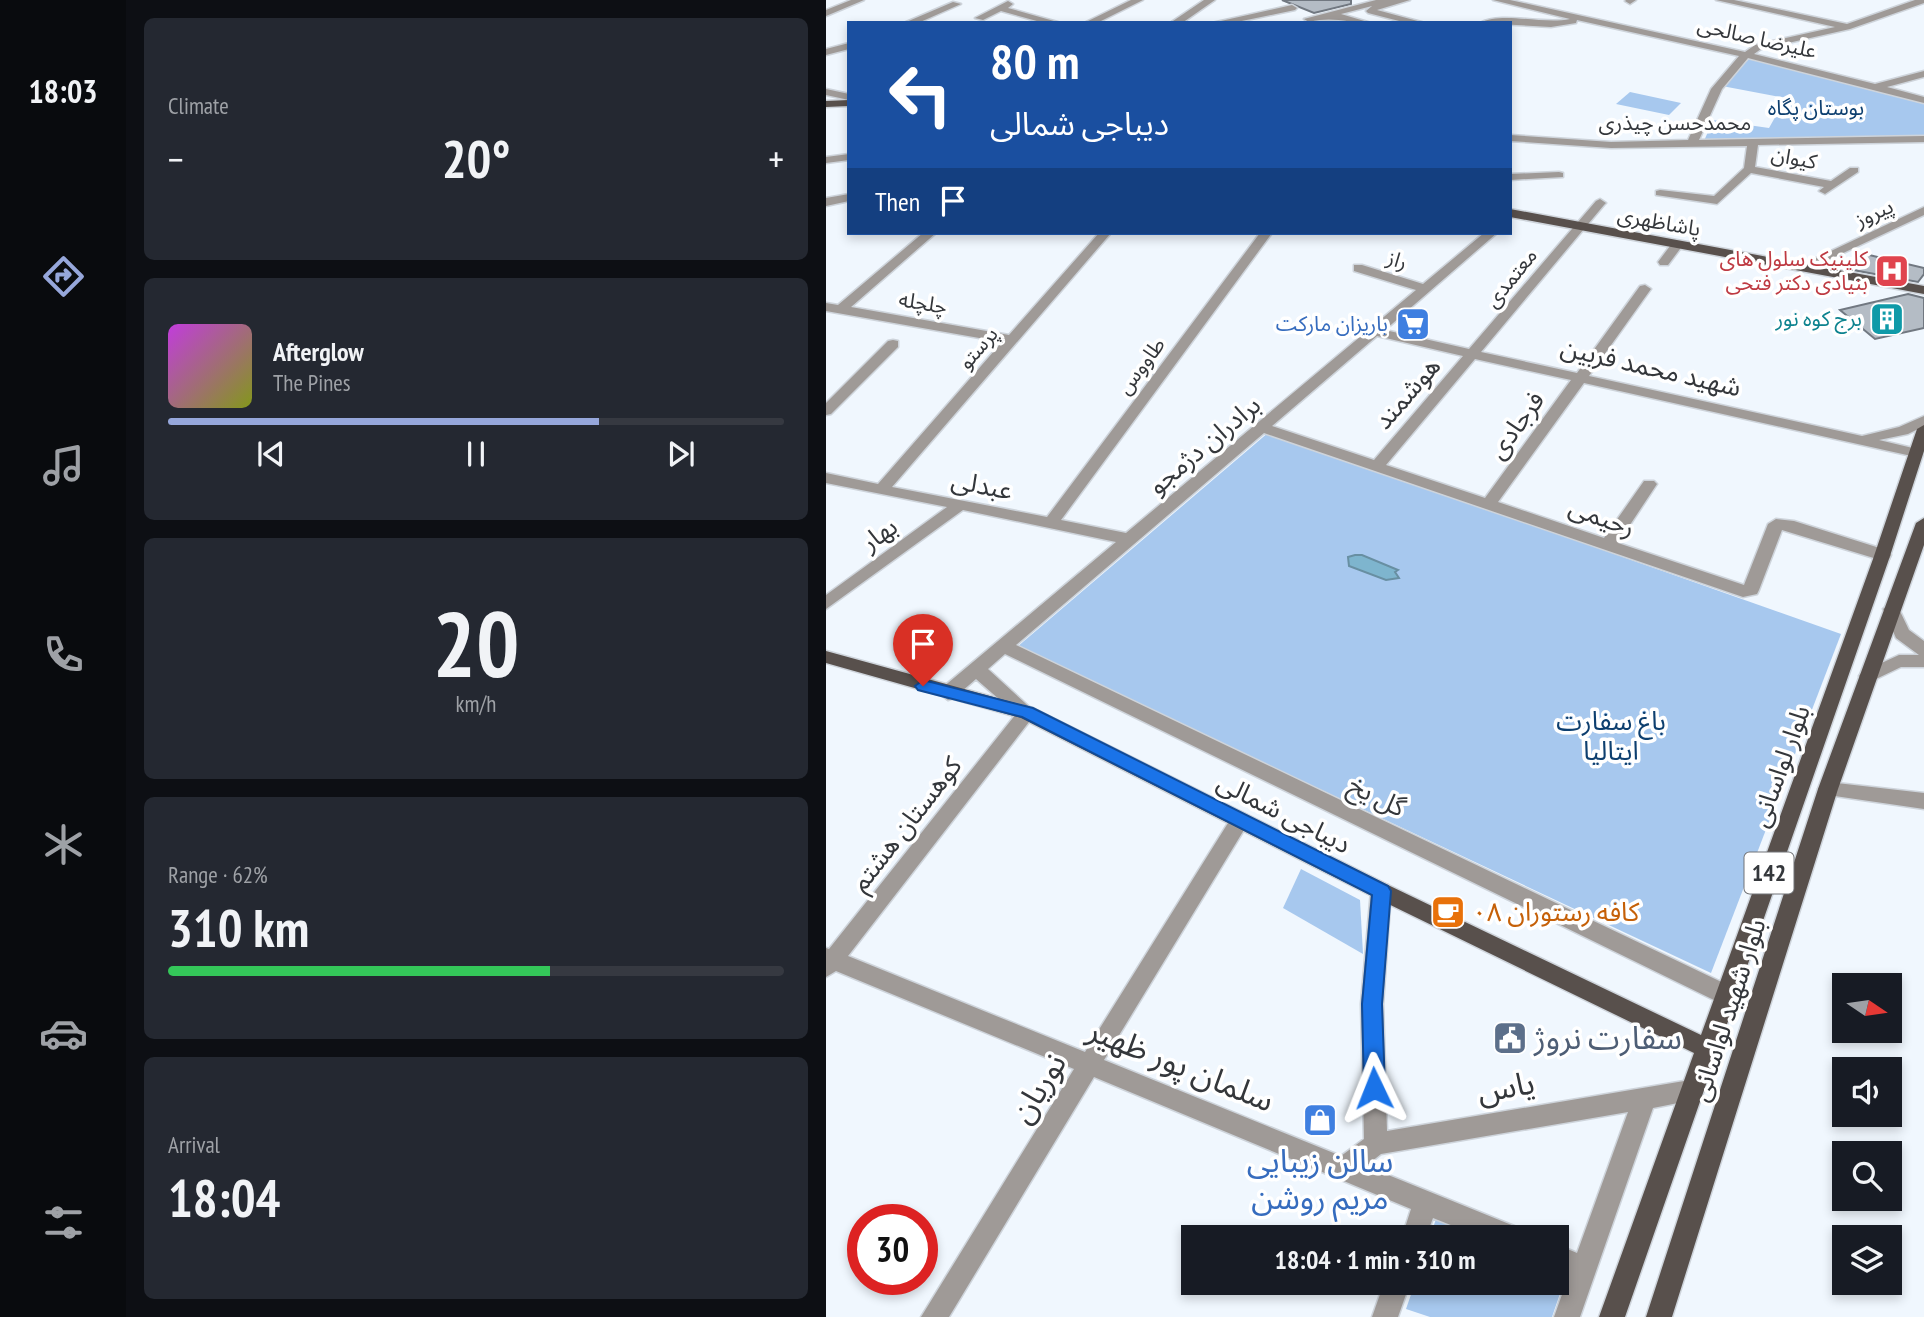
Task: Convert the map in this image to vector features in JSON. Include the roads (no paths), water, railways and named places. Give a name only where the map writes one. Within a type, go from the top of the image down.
[{"type":"main road","points":[[827,97],[847,102]]},
{"type":"main road","name":"پاشاظهری","points":[[1512,213],[1924,290]]},
{"type":"main road","name":"بلوار لواسانی","points":[[1612,1317],[1690,1091],[1883,555],[1924,429]]},
{"type":"main road","name":"بلوار شهید لواسانی","points":[[1659,1317],[1828,789],[1924,523]]},
{"type":"main road","name":"دیباجی شمالی","points":[[826,657],[1027,713],[1381,891],[1706,1048]]},
{"type":"street","points":[[826,13],[859,0]]},
{"type":"street","points":[[980,18],[1015,0]]},
{"type":"street","points":[[1093,21],[1138,0]]},
{"type":"street","points":[[1277,0],[1310,20],[1405,0]]},
{"type":"street","name":"علیرضا صالحی","points":[[1498,0],[1746,55],[1924,100]]},
{"type":"street","points":[[1721,0],[1847,27]]},
{"type":"street","points":[[1771,22],[1794,0]]},
{"type":"street","points":[[1692,143],[1710,95],[1746,55],[1758,47],[1847,27],[1924,0]]},
{"type":"street","points":[[1178,21],[1207,2]]},
{"type":"street","points":[[1345,11],[1388,2],[1423,21]]},
{"type":"street","points":[[1188,3],[1223,4]]},
{"type":"street","points":[[914,21],[956,5]]},
{"type":"street","points":[[1512,23],[1548,24],[1574,17],[1582,5]]},
{"type":"street","points":[[999,8],[1048,21]]},
{"type":"street","points":[[1226,21],[1288,9]]},
{"type":"street","points":[[1364,9],[1420,21]]},
{"type":"street","points":[[1330,14],[1358,21]]},
{"type":"street","points":[[1629,29],[1640,19]]},
{"type":"street","points":[[1512,24],[1556,27],[1591,20]]},
{"type":"street","points":[[826,52],[847,47]]},
{"type":"street","points":[[1877,88],[1924,74]]},
{"type":"street","points":[[827,97],[847,96]]},
{"type":"street","name":"محمدحسن چیذری","points":[[1512,140],[1611,145],[1924,139]]},
{"type":"street","points":[[1660,192],[1717,200],[1749,169],[1753,142]]},
{"type":"street","points":[[826,160],[847,157]]},
{"type":"street","name":"کیوان","points":[[1749,169],[1829,188],[1854,170]]},
{"type":"street","points":[[1512,177],[1559,176]]},
{"type":"street","points":[[826,202],[847,197]]},
{"type":"street","name":"معتمدی","points":[[1474,353],[1600,203]]},
{"type":"street","name":"پیروز","points":[[1801,268],[1924,211]]},
{"type":"street","points":[[841,309],[928,235]]},
{"type":"street","name":"پرستو","points":[[882,489],[1103,235]]},
{"type":"street","name":"طاووس","points":[[1051,523],[1265,235]]},
{"type":"street","name":"برادران دژمجو","points":[[948,693],[1264,428],[1488,235]]},
{"type":"street","points":[[1664,262],[1677,245]]},
{"type":"street","name":"راز","points":[[1357,268],[1425,289]]},
{"type":"street","name":"فرجادی","points":[[1489,503],[1645,289]]},
{"type":"street","name":"چلچله","points":[[826,307],[1012,340]]},
{"type":"street","name":"شهید محمد فربین","points":[[1375,332],[1916,453]]},
{"type":"street","points":[[826,411],[892,344]]},
{"type":"street","name":"هوشمند","points":[[1377,466],[1474,353]]},
{"type":"street","points":[[1858,439],[1903,431],[1924,420]]},
{"type":"street","name":"رحیمی","points":[[1264,428],[1743,591],[1751,590],[1776,524],[1788,525],[1883,555]]},
{"type":"street","name":"عبدلی","points":[[826,478],[1129,539]]},
{"type":"street","points":[[1608,545],[1648,484]]},
{"type":"street","name":"بهار","points":[[826,603],[960,505]]},
{"type":"street","points":[[1891,610],[1902,634],[1924,650]]},
{"type":"street","name":"گل یخ","points":[[1004,646],[1726,995]]},
{"type":"street","points":[[1868,676],[1899,661],[1924,661]]},
{"type":"street","points":[[976,669],[1027,713]]},
{"type":"street","name":"کوهستان هشتم","points":[[828,962],[1027,713]]},
{"type":"street","points":[[1828,789],[1924,801]]},
{"type":"street","name":"نوریان","points":[[934,1317],[1240,820]]},
{"type":"street","points":[[1376,1144],[1372,1004],[1381,891]]},
{"type":"street","name":"سلمان پور ظهیر","points":[[828,962],[1346,1167],[1481,1225]]},
{"type":"street","name":"یاس","points":[[1346,1167],[1376,1144],[1690,1091]]},
{"type":"street","points":[[1567,1317],[1645,1097]]},
{"type":"street","points":[[1418,1225],[1426,1202]]},
{"type":"street","points":[[1569,1262],[1584,1268]]},
{"type":"street","points":[[1385,1317],[1393,1295]]},
{"type":"place","name":"کلینیک سلول های بنیادی دکتر فتحی","points":[[1892,271]]},
{"type":"place","name":"برج کوه نور","points":[[1887,319]]},
{"type":"place","name":"باریزان مارکت","points":[[1413,324]]},
{"type":"place","name":"کافه رستوران ٠٨","points":[[1448,912]]},
{"type":"place","name":"سفارت نروژ","points":[[1510,1038]]},
{"type":"place","name":"سالن زیبایی مریم روشن","points":[[1320,1120]]},
{"type":"park label","name":"بوستان پگاه","points":[[1816,108]]},
{"type":"park label","name":"باغ سفارت ایتالیا","points":[[1611,736]]}]
